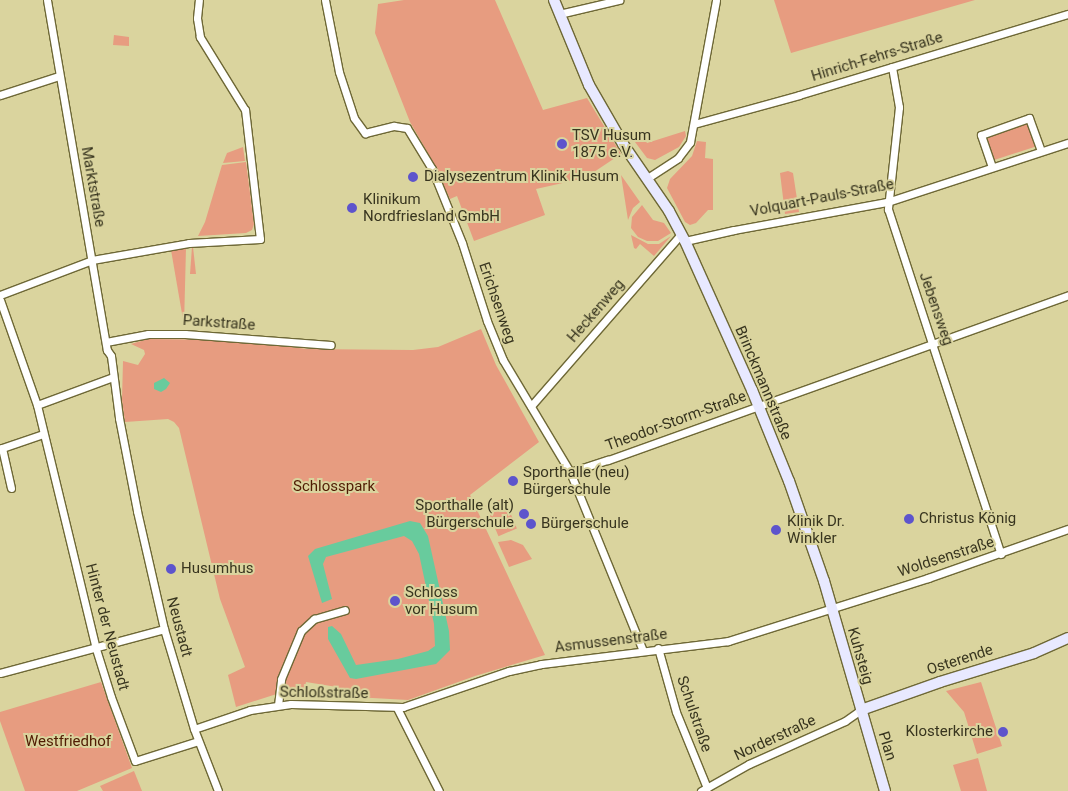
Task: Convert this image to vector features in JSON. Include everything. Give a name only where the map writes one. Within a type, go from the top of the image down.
[{"type":"main road","name":"Brinckmannstraße","points":[[554,0],[588,85],[683,238],[793,490],[824,581],[831,609]]},
{"type":"main road","name":"Kuhsteig","points":[[831,609],[860,710]]},
{"type":"main road","name":"Osterende","points":[[860,710],[940,682],[1034,653],[1068,638]]},
{"type":"main road","name":"Plan","points":[[860,710],[885,791]]},
{"type":"street","name":"Marktstraße","points":[[47,0],[107,350],[111,356],[113,377]]},
{"type":"street","points":[[0,295],[92,260],[189,243],[260,239],[245,110],[200,37],[197,18],[199,0]]},
{"type":"street","name":"Erichsenweg","points":[[325,0],[339,72],[354,118],[365,133],[394,126],[407,128],[432,169],[455,225],[487,321],[503,360],[570,472],[643,651]]},
{"type":"street","points":[[559,14],[619,0]]},
{"type":"street","points":[[646,179],[683,152],[690,142],[716,0]]},
{"type":"street","name":"Hinrich-Fehrs-Straße","points":[[694,124],[1068,14]]},
{"type":"street","name":"Jebensweg","points":[[892,67],[899,107],[887,202],[1001,554]]},
{"type":"street","points":[[0,95],[59,76]]},
{"type":"street","points":[[992,167],[981,135],[1029,118],[1041,151]]},
{"type":"street","name":"Volquart-Pauls-Straße","points":[[683,238],[887,202],[1068,143]]},
{"type":"street","name":"Heckenweg","points":[[531,406],[683,238]]},
{"type":"street","name":"Theodor-Storm-Straße","points":[[570,472],[1068,295]]},
{"type":"street","name":"Hinter der Neustadt","points":[[0,300],[37,406],[96,649],[111,697],[135,761],[198,741]]},
{"type":"street","name":"Parkstraße","points":[[106,342],[148,334],[185,334],[331,345]]},
{"type":"street","points":[[37,406],[113,377]]},
{"type":"street","name":"Neustadt","points":[[113,377],[124,445],[164,629],[194,729],[218,791]]},
{"type":"street","points":[[11,488],[2,448],[43,434]]},
{"type":"street","name":"Woldsenstraße","points":[[831,609],[1001,554],[1068,529]]},
{"type":"street","name":"Asmussenstraße","points":[[397,708],[416,704],[517,669],[658,648],[728,641],[831,609]]},
{"type":"street","points":[[278,705],[281,679],[301,631],[314,618],[345,610]]},
{"type":"street","points":[[0,673],[96,649],[164,629]]},
{"type":"street","name":"Schulstraße","points":[[658,648],[676,712],[708,789]]},
{"type":"street","name":"Schloßstraße","points":[[194,729],[250,710],[278,705],[397,708]]},
{"type":"street","points":[[397,708],[439,791]]},
{"type":"street","name":"Norderstraße","points":[[708,789],[766,755],[845,721],[860,710]]},
{"type":"green space","points":[[404,0],[495,0],[543,110],[587,98],[621,154],[585,178],[536,189],[545,215],[474,241],[457,196],[450,199],[433,162],[410,122],[375,33],[378,4]]},
{"type":"green space","points":[[774,0],[975,0],[791,53]]},
{"type":"green space","points":[[114,35],[129,37],[129,46],[113,45]]},
{"type":"green space","points":[[1027,122],[1035,147],[994,160],[986,135]]},
{"type":"green space","points":[[685,131],[686,136],[679,147],[655,160],[647,158],[635,142],[645,140],[647,143]]},
{"type":"green space","points":[[697,141],[706,142],[705,158],[713,159],[713,210],[708,210],[696,223],[690,225],[685,222],[667,188],[670,179],[692,156]]},
{"type":"green space","points":[[243,147],[245,161],[223,163],[227,153]]},
{"type":"green space","points":[[246,162],[254,224],[252,230],[246,233],[198,236],[205,222],[222,165]]},
{"type":"green space","points":[[788,171],[793,173],[799,212],[785,214],[780,173]]},
{"type":"green space","points":[[621,175],[640,202],[633,208],[628,220]]},
{"type":"green space","points":[[642,205],[653,220],[664,223],[671,233],[658,241],[647,241],[638,237],[631,228],[632,217]]},
{"type":"green space","points":[[631,235],[648,244],[659,244],[671,236],[654,256],[640,244],[636,249],[634,248]]},
{"type":"green space","points":[[193,247],[196,274],[190,274]]},
{"type":"green space","points":[[186,248],[184,325],[171,250]]},
{"type":"green space","name":"Schlosspark","points":[[481,329],[496,365],[539,442],[470,495],[545,655],[475,676],[408,700],[337,696],[337,687],[306,682],[304,692],[286,691],[236,707],[228,675],[245,667],[220,599],[179,428],[168,419],[125,422],[122,400],[123,361],[138,365],[145,354],[144,350],[131,344],[148,339],[234,340],[307,349],[413,350],[438,347]]},
{"type":"green space","points":[[504,498],[517,528],[498,536],[486,506]]},
{"type":"green space","points":[[511,540],[523,545],[532,559],[509,567],[498,542]]},
{"type":"green space","name":"Westfriedhof","points":[[101,682],[132,768],[77,791],[25,791],[0,721],[0,712]]},
{"type":"green space","points":[[981,682],[1002,746],[977,754],[964,712],[946,691]]},
{"type":"green space","points":[[978,758],[987,791],[961,791],[953,765]]},
{"type":"green space","points":[[134,771],[142,791],[103,791],[100,786]]},
{"type":"shaded area","points":[[164,378],[170,383],[166,389],[161,392],[154,389],[154,383]]},
{"type":"shaded area","points":[[410,521],[420,523],[428,536],[449,631],[450,650],[436,664],[356,679],[350,678],[328,639],[328,627],[332,626],[341,634],[356,665],[398,659],[428,651],[435,646],[434,624],[419,554],[412,541],[404,536],[326,557],[323,564],[332,599],[322,603],[308,556],[315,549]]},
{"type":"place","name":"TSV Husum 1875 e.V.","points":[[562,144]]},
{"type":"place","name":"Dialysezentrum Klinik Husum","points":[[413,177]]},
{"type":"place","name":"Klinikum Nordfriesland GmbH","points":[[352,208]]},
{"type":"place","name":"Sporthalle (neu) Bürgerschule","points":[[513,481]]},
{"type":"place","name":"Sporthalle (alt) Bürgerschule","points":[[524,514]]},
{"type":"place","name":"Christus König","points":[[909,519]]},
{"type":"place","name":"Bürgerschule","points":[[531,524]]},
{"type":"place","name":"Klinik Dr. Winkler","points":[[776,530]]},
{"type":"place","name":"Husumhus","points":[[171,569]]},
{"type":"place","name":"Schloss vor Husum","points":[[395,601]]},
{"type":"place","name":"Klosterkirche","points":[[1003,732]]}]
